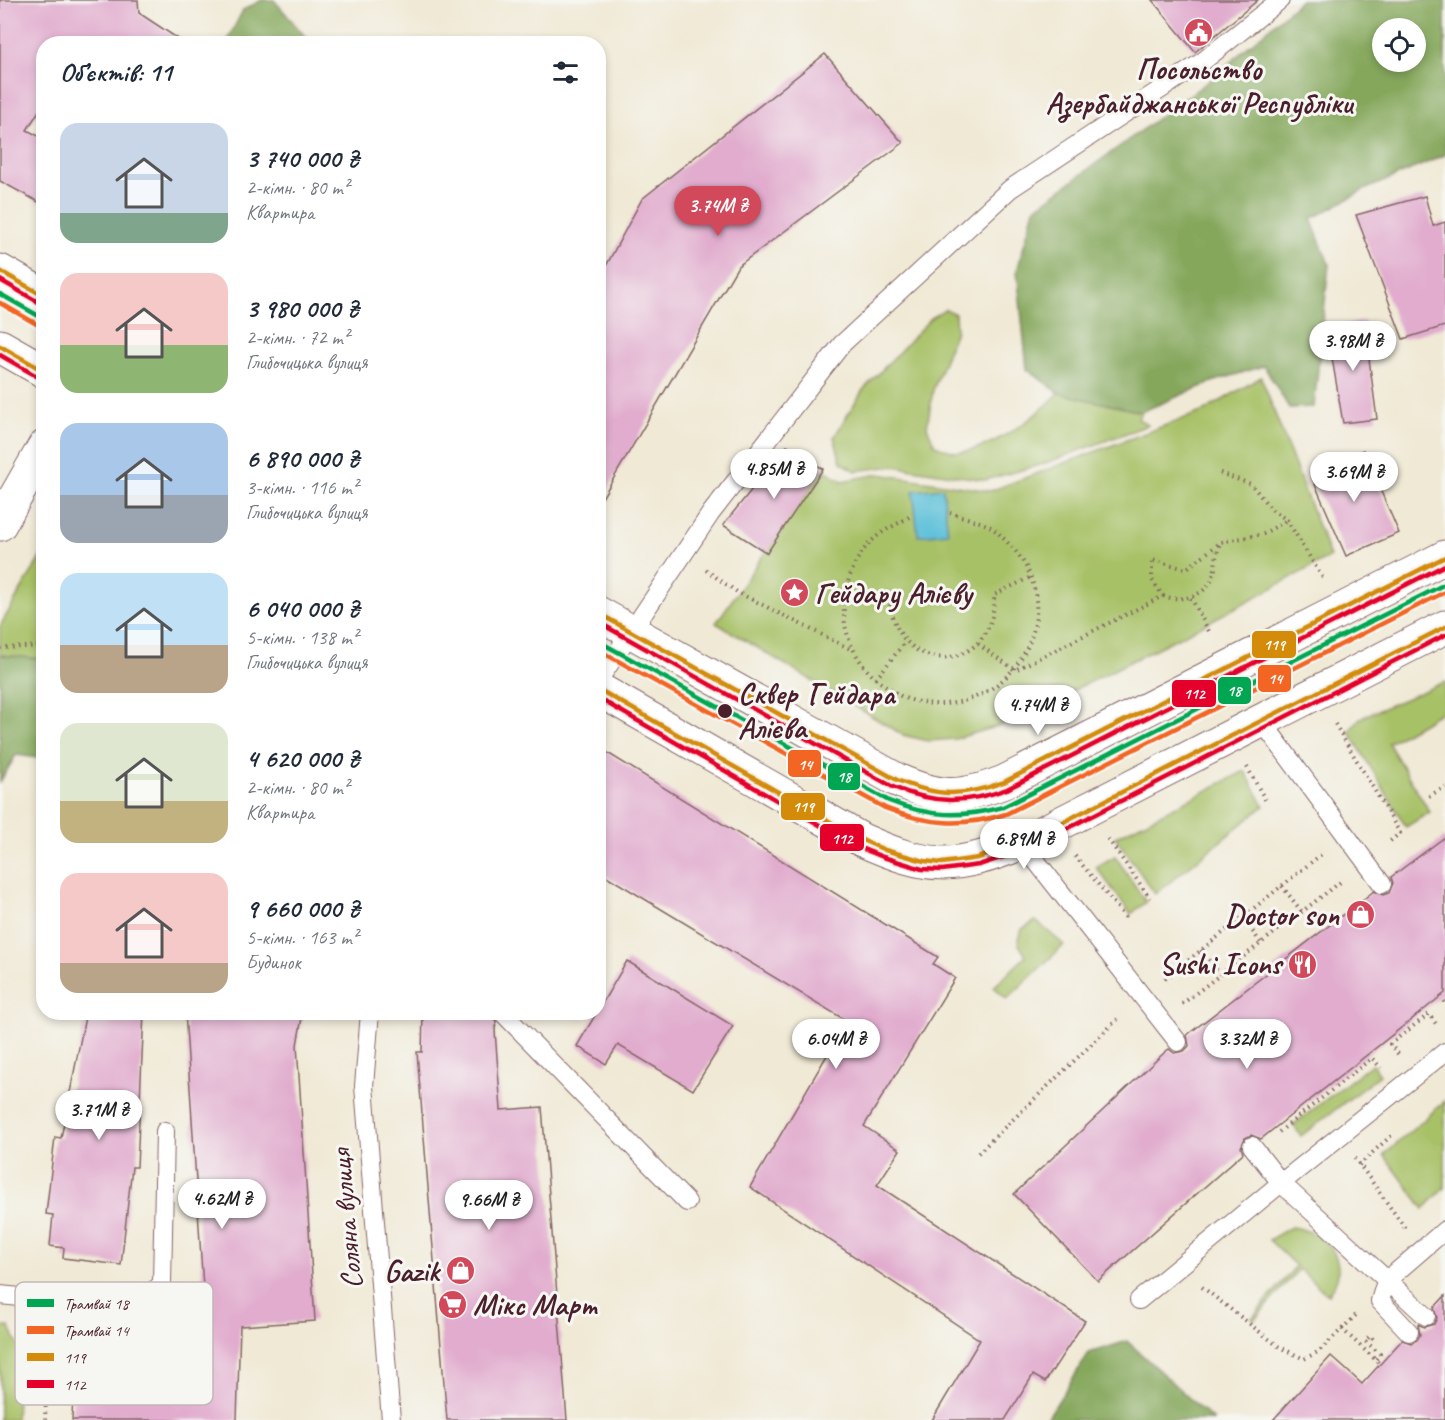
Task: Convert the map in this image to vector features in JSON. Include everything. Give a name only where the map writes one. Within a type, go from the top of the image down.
[{"type":"main road","points":[[0,271],[36,291]]},
{"type":"main road","points":[[0,346],[36,366]]},
{"type":"main road","points":[[0,524],[36,461]]},
{"type":"main road","points":[[606,617],[897,780],[924,792],[947,796],[974,793],[1004,782],[1445,557]]},
{"type":"main road","points":[[606,694],[862,840],[897,856],[929,863],[953,863],[982,859],[1022,843],[1444,629]]},
{"type":"lane","points":[[606,669],[711,513],[842,344],[1010,189],[1202,62],[1280,0]]},
{"type":"lane","points":[[1261,720],[1382,884]]},
{"type":"lane","points":[[1022,843],[1178,1042]]},
{"type":"lane","name":"Соляна вулиця","points":[[369,1020],[364,1086],[391,1420]]},
{"type":"lane","points":[[510,1020],[687,1202]]},
{"type":"lane","points":[[1139,1300],[1281,1182],[1445,1052]]},
{"type":"lane","points":[[162,1282],[165,1131]]},
{"type":"lane","points":[[1252,1146],[1281,1182],[1426,1316]]},
{"type":"lane","points":[[1409,1332],[1380,1301],[1386,1281],[1445,1230]]},
{"type":"lane","points":[[0,1295],[15,1297]]},
{"type":"path","points":[[1220,473],[1251,484],[1271,509],[1287,520],[1327,586]]},
{"type":"path","points":[[950,513],[990,526],[1020,555],[1031,578],[1035,593],[1035,626],[1024,656],[1015,670]]},
{"type":"path","points":[[909,517],[873,539],[850,573],[843,614],[853,650],[875,680],[907,699],[944,705],[976,698],[1015,670],[1163,596]]},
{"type":"path","points":[[1221,542],[1215,557],[1212,579],[1205,589],[1191,598],[1174,600],[1163,596],[1152,580],[1152,560],[1185,569],[1221,542],[1263,534],[1287,520]]},
{"type":"path","points":[[683,555],[737,592],[853,650]]},
{"type":"path","points":[[845,594],[890,602],[892,620],[905,642],[929,656],[946,657],[963,653],[978,644],[989,630],[995,612],[994,595],[1031,578]]},
{"type":"path","points":[[1191,598],[1205,624]]},
{"type":"path","points":[[875,680],[905,642]]},
{"type":"path","points":[[978,644],[1015,670]]},
{"type":"path","points":[[0,648],[36,646]]},
{"type":"path","points":[[1161,1020],[1366,862],[1400,833],[1333,721]]},
{"type":"path","points":[[1246,764],[1267,803]]},
{"type":"path","points":[[1429,796],[1445,787]]},
{"type":"path","points":[[1106,836],[1150,898]]},
{"type":"path","points":[[978,1153],[1144,996],[1329,848]]},
{"type":"path","points":[[1074,855],[1126,918]]},
{"type":"path","points":[[1282,885],[1302,912]]},
{"type":"path","points":[[1242,917],[1261,943]]},
{"type":"path","points":[[1202,950],[1220,974]]},
{"type":"path","points":[[1441,996],[1445,1002]]},
{"type":"path","points":[[1404,1062],[1390,1044],[1428,1014],[1442,1031]]},
{"type":"path","points":[[1273,1137],[1372,1058],[1387,1075]]},
{"type":"path","points":[[1376,1188],[1421,1251]]},
{"type":"path","points":[[1198,1284],[1278,1346],[1304,1359],[1318,1352],[1342,1329],[1380,1364]]},
{"type":"path","points":[[1376,1359],[1380,1354],[1365,1341],[1370,1336],[1378,1344]]},
{"type":"path","points":[[45,1420],[46,1405]]},
{"type":"green space","points":[[262,0],[274,0],[305,36],[230,36],[243,10]]},
{"type":"green space","points":[[1301,0],[1445,0],[1445,155],[1364,190],[1311,219],[1329,264],[1314,407],[1289,408],[1264,366],[1212,382],[1141,412],[1059,393],[1027,369],[1017,271],[1034,209],[1210,80]]},
{"type":"green space","points":[[945,309],[955,314],[956,331],[933,390],[927,427],[935,445],[958,452],[985,445],[1026,422],[1059,393],[1141,412],[1138,419],[1148,425],[1043,464],[985,480],[893,466],[856,471],[841,462],[834,437],[863,390],[932,317]]},
{"type":"green space","name":"Сквер Гейдара Алієва","points":[[1261,377],[1330,557],[1205,624],[1008,723],[955,739],[928,741],[903,735],[716,623],[823,469],[842,481],[879,474],[990,491],[1204,411]]},
{"type":"green space","points":[[36,565],[36,658],[0,655],[0,626]]},
{"type":"green space","points":[[0,655],[36,658],[36,758],[16,755],[0,782]]},
{"type":"green space","points":[[1445,682],[1445,710],[1388,743],[1430,812],[1406,827],[1349,731],[1360,718]]},
{"type":"green space","points":[[1245,771],[1264,806],[1155,894],[1115,837]]},
{"type":"green space","points":[[1115,856],[1146,902],[1131,914],[1096,867]]},
{"type":"green space","points":[[1036,921],[1064,945],[1007,999],[994,987],[1026,956],[1018,943],[1022,929]]},
{"type":"green space","points":[[1372,1064],[1380,1075],[1301,1136],[1293,1125]]},
{"type":"green space","points":[[1445,1101],[1445,1187],[1424,1209],[1384,1155]]},
{"type":"green space","points":[[1291,1227],[1317,1236],[1330,1247],[1338,1263],[1336,1281],[1328,1295],[1299,1269],[1254,1320],[1252,1318],[1296,1266],[1269,1240]]},
{"type":"green space","points":[[0,1326],[9,1327],[15,1338],[17,1405],[16,1420],[0,1420]]},
{"type":"green space","points":[[1127,1341],[1213,1420],[1046,1420],[1089,1353]]},
{"type":"water","points":[[943,488],[948,533],[918,536],[913,491]]},
{"type":"building","points":[[0,0],[138,0],[139,13],[174,36],[36,36],[36,116],[27,130],[36,135],[36,201],[0,181]]},
{"type":"building","name":"Посольство Азербайджанської Республіки","points":[[1152,0],[1258,0],[1195,52]]},
{"type":"building","points":[[825,54],[903,143],[738,266],[606,491],[606,266],[642,199]]},
{"type":"building","points":[[1425,196],[1433,226],[1445,222],[1445,326],[1403,339],[1356,215]]},
{"type":"building","points":[[1364,321],[1377,419],[1343,423],[1327,328]]},
{"type":"building","points":[[787,446],[823,469],[767,553],[723,525]]},
{"type":"building","points":[[1363,450],[1399,533],[1346,556],[1310,473]]},
{"type":"building","points":[[606,752],[938,957],[933,964],[955,978],[864,1126],[900,1150],[877,1185],[1085,1321],[1045,1382],[1033,1375],[1005,1420],[932,1420],[980,1340],[750,1187],[847,1021],[606,876]]},
{"type":"building","points":[[1445,837],[1445,993],[1261,1139],[1251,1135],[1245,1138],[1241,1147],[1243,1153],[1098,1281],[1014,1194],[1165,1052],[1169,1049],[1174,1053],[1184,1051],[1189,1046],[1187,1035],[1374,891],[1383,895],[1389,893],[1393,883],[1391,877]]},
{"type":"building","points":[[627,961],[733,1026],[693,1090],[618,1045],[606,1064],[577,1046],[592,1020],[606,1020],[606,997]]},
{"type":"building","points":[[84,1020],[144,1020],[137,1167],[132,1167],[121,1265],[63,1258],[64,1248],[50,1246],[53,1215],[46,1214],[55,1137],[61,1138]]},
{"type":"building","points":[[186,1020],[302,1020],[297,1045],[315,1321],[240,1326],[237,1420],[72,1420],[72,1405],[213,1405],[213,1282],[203,1282]]},
{"type":"building","points":[[423,1020],[495,1020],[501,1110],[542,1107],[567,1420],[447,1420],[417,1052],[422,1052]]},
{"type":"building","points":[[1445,1296],[1445,1420],[1273,1420],[1331,1356],[1362,1384],[1402,1340],[1411,1343],[1417,1340],[1420,1335],[1418,1324],[1424,1327],[1434,1324],[1437,1318],[1434,1308]]},
{"type":"tram line","name":"18","points":[[0,294],[36,314]]},
{"type":"tram line","name":"14","points":[[0,303],[36,324]]},
{"type":"tram line","name":"18","points":[[606,645],[889,801],[932,813],[974,813],[1003,807],[1445,584]]},
{"type":"tram line","name":"14","points":[[606,654],[885,808],[931,821],[975,821],[1006,814],[1445,592]]},
{"type":"transit line","name":"119","points":[[0,271],[36,291]]},
{"type":"transit line","name":"112","points":[[0,280],[36,301]]},
{"type":"transit line","name":"119","points":[[0,346],[36,366]]},
{"type":"transit line","name":"112","points":[[0,355],[36,376]]},
{"type":"transit line","name":"119","points":[[606,617],[897,780],[925,790],[950,793],[975,790],[1004,782],[1445,557]]},
{"type":"transit line","name":"112","points":[[606,626],[893,787],[922,797],[964,799],[1007,789],[1445,565]]},
{"type":"transit line","name":"119","points":[[606,694],[862,840],[885,850],[924,861],[942,863],[978,858],[1022,843],[1445,627]]},
{"type":"transit line","name":"112","points":[[606,703],[858,847],[922,869],[942,870],[979,865],[1025,850],[1445,635]]},
{"type":"place","name":"Посольство Азербайджанської Республіки","points":[[1199,32]]},
{"type":"place","name":"Гейдару Алієву","points":[[794,593]]},
{"type":"place","name":"Сквер Гейдара Алієва","points":[[725,711]]},
{"type":"place","name":"Doctor son","points":[[1360,915]]},
{"type":"place","name":"Sushi Icons","points":[[1302,964]]},
{"type":"place","name":"Gazik","points":[[460,1271]]},
{"type":"place","name":"Мікс Март","points":[[452,1305]]}]
